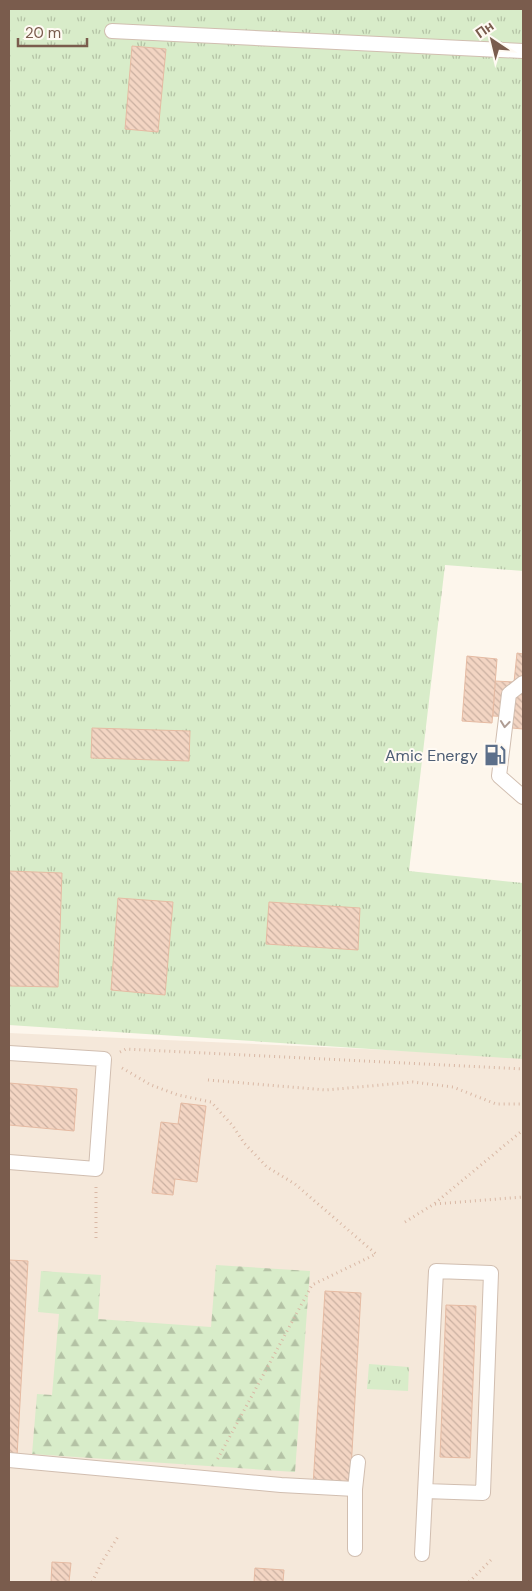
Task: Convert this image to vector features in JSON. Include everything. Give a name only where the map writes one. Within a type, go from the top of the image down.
[{"type":"lane","points":[[112,31],[523,51]]},
{"type":"lane","points":[[523,683],[509,694],[499,776],[523,797]]},
{"type":"lane","points":[[9,1053],[104,1059],[96,1169],[9,1162]]},
{"type":"lane","points":[[422,1554],[425,1491],[436,1271],[491,1273],[483,1493],[425,1491]]},
{"type":"lane","points":[[9,1460],[355,1489]]},
{"type":"lane","points":[[355,1549],[355,1489],[358,1462]]},
{"type":"path","points":[[104,1059],[126,1049],[523,1069]]},
{"type":"path","points":[[121,1068],[151,1085],[178,1095],[211,1102],[233,1126],[244,1143],[267,1167],[295,1184],[376,1254],[312,1285],[207,1478]]},
{"type":"path","points":[[208,1080],[326,1090],[413,1082],[453,1087],[496,1104],[523,1104]]},
{"type":"path","points":[[405,1222],[434,1204],[523,1130]]},
{"type":"path","points":[[96,1169],[96,1238]]},
{"type":"path","points":[[434,1204],[523,1197]]},
{"type":"path","points":[[92,1582],[119,1535]]},
{"type":"path","points":[[469,1582],[491,1560]]},
{"type":"shaded area","points":[[9,1033],[523,1056],[522,1582],[9,1582]]},
{"type":"green space","points":[[9,9],[523,9],[523,571],[445,565],[409,871],[523,883],[523,1059],[9,1025]]},
{"type":"green space","points":[[216,1265],[310,1271],[295,1472],[32,1454],[37,1394],[52,1395],[59,1314],[38,1312],[41,1271],[101,1275],[98,1319],[211,1327]]},
{"type":"green space","points":[[369,1364],[409,1367],[408,1391],[367,1389]]},
{"type":"building","points":[[132,46],[166,49],[158,132],[125,129]]},
{"type":"building","points":[[517,653],[523,654],[523,729],[512,728],[513,717],[493,716],[495,681],[514,682]]},
{"type":"building","points":[[467,656],[497,659],[492,723],[462,721]]},
{"type":"building","points":[[92,728],[190,731],[189,761],[91,758]]},
{"type":"building","points":[[9,871],[62,873],[58,987],[9,986]]},
{"type":"building","points":[[118,898],[173,902],[165,995],[111,990]]},
{"type":"building","points":[[269,902],[360,908],[358,950],[266,944]]},
{"type":"building","points":[[9,1083],[77,1089],[74,1131],[9,1125]]},
{"type":"building","points":[[181,1103],[206,1106],[197,1182],[175,1179],[173,1195],[152,1193],[161,1122],[178,1124]]},
{"type":"building","points":[[9,1260],[28,1261],[17,1456],[9,1456]]},
{"type":"building","points":[[325,1291],[361,1293],[350,1487],[313,1486]]},
{"type":"building","points":[[446,1305],[476,1306],[470,1458],[440,1457]]},
{"type":"building","points":[[52,1562],[71,1563],[69,1582],[51,1582]]},
{"type":"building","points":[[255,1568],[284,1570],[283,1582],[254,1582]]},
{"type":"place","name":"Amic Energy","points":[[495,755]]}]
